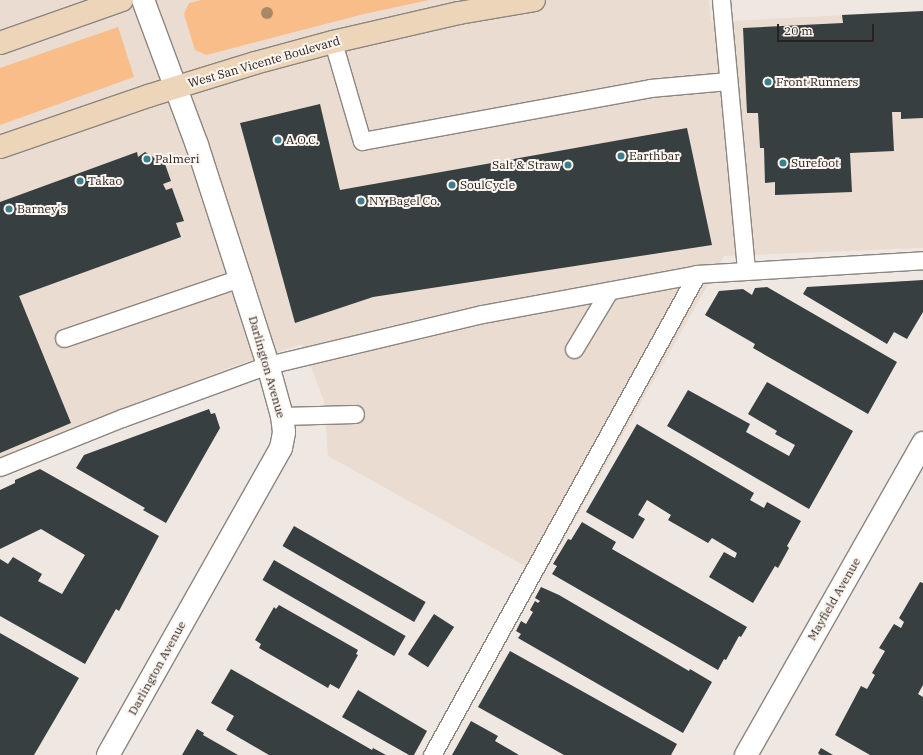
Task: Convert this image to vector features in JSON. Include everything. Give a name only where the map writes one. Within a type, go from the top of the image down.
[{"type":"main road","points":[[0,43],[122,0]]},
{"type":"main road","name":"West San Vicente Boulevard","points":[[0,148],[176,87],[255,63],[334,42],[460,13],[534,0]]},
{"type":"street","name":"Darlington Avenue","points":[[108,755],[281,448],[284,432],[282,416],[268,365],[240,278],[176,87],[143,0]]},
{"type":"street","name":"Mayfield Avenue","points":[[746,755],[923,443]]},
{"type":"lane","points":[[721,0],[746,271]]},
{"type":"lane","points":[[334,42],[362,141],[650,88],[728,81]]},
{"type":"lane","points":[[0,467],[122,418],[268,365],[482,314],[697,274],[923,260]]},
{"type":"lane","points":[[432,755],[697,274]]},
{"type":"lane","points":[[64,338],[240,278]]},
{"type":"lane","points":[[574,349],[609,291]]},
{"type":"lane","points":[[282,416],[355,414]]},
{"type":"shaded area","points":[[0,0],[709,0],[711,22],[923,11],[923,248],[724,256],[543,576],[328,456],[324,401],[302,344],[229,368],[0,460]]},
{"type":"shaded area","points":[[201,0],[429,0],[364,14],[206,55],[195,50],[184,14],[189,3]]},
{"type":"shaded area","points":[[118,27],[134,77],[0,125],[0,68]]},
{"type":"building","points":[[923,11],[923,118],[901,119],[901,112],[892,112],[894,151],[850,153],[852,192],[775,195],[775,182],[765,183],[764,148],[760,148],[758,113],[747,113],[743,28],[843,23],[842,15]]},
{"type":"building","points":[[320,104],[340,190],[687,128],[712,245],[373,297],[295,323],[240,123]]},
{"type":"building","points":[[137,152],[138,157],[145,152],[155,158],[155,162],[165,164],[171,181],[163,184],[166,190],[172,188],[184,221],[176,223],[181,237],[19,296],[71,423],[0,453],[0,202]]},
{"type":"building","points":[[923,280],[923,312],[907,339],[894,332],[887,344],[803,294],[807,287]]},
{"type":"building","points":[[767,287],[897,362],[868,414],[753,348],[755,344],[705,315],[719,291],[743,289],[752,295],[755,288]]},
{"type":"building","points":[[767,382],[853,431],[809,509],[667,426],[688,390],[750,424],[746,432],[789,456],[795,445],[775,434],[777,431],[748,414]]},
{"type":"building","points":[[209,409],[211,414],[215,413],[220,428],[166,523],[143,510],[145,508],[76,468],[84,455]]},
{"type":"building","points":[[637,424],[754,493],[750,500],[764,508],[767,502],[801,521],[787,546],[789,548],[778,568],[775,566],[753,603],[709,577],[724,552],[735,558],[737,553],[712,538],[708,543],[668,520],[671,515],[647,500],[638,515],[645,519],[633,539],[586,512]]},
{"type":"building","points":[[40,469],[159,536],[119,611],[116,609],[85,664],[0,616],[0,559],[8,564],[13,557],[42,574],[38,581],[62,594],[85,555],[41,529],[0,549],[0,490],[15,483],[15,480]]},
{"type":"building","points":[[582,522],[616,542],[612,549],[747,627],[741,637],[739,636],[726,660],[724,659],[718,670],[552,574],[557,566],[553,564],[568,539],[571,540]]},
{"type":"building","points":[[294,526],[426,602],[414,622],[282,546]]},
{"type":"building","points":[[274,560],[406,636],[394,656],[262,580]]},
{"type":"building","points":[[920,582],[923,583],[923,685],[918,694],[923,697],[923,755],[870,755],[835,735],[861,686],[867,689],[875,675],[872,673],[885,651],[879,648],[894,624],[901,628],[904,622],[899,618]]},
{"type":"building","points":[[541,587],[559,595],[689,671],[690,669],[712,682],[683,733],[518,638],[521,634],[516,631],[521,621],[526,624],[533,612],[530,610],[535,601],[538,603],[540,601],[535,598]]},
{"type":"building","points":[[279,605],[358,650],[356,654],[358,655],[339,689],[330,684],[328,688],[259,648],[261,644],[255,640],[274,607],[276,609]]},
{"type":"building","points":[[434,614],[454,627],[428,667],[408,654]]},
{"type":"building","points":[[0,633],[79,678],[34,755],[0,755]]},
{"type":"building","points":[[510,651],[677,744],[671,755],[564,755],[478,707]]},
{"type":"building","points":[[231,669],[372,750],[373,748],[386,755],[269,755],[226,730],[234,716],[211,703]]},
{"type":"building","points":[[358,690],[427,731],[414,755],[409,755],[342,717]]},
{"type":"building","points":[[471,721],[498,736],[495,741],[519,755],[452,755]]},
{"type":"building","points":[[197,729],[204,733],[203,735],[238,755],[182,755]]},
{"type":"building","points":[[821,748],[833,755],[820,755],[818,753]]},
{"type":"place","name":"Front Runners","points":[[768,82]]},
{"type":"place","name":"A.O.C.","points":[[278,140]]},
{"type":"place","name":"Earthbar","points":[[621,156]]},
{"type":"place","name":"Palmeri","points":[[147,159]]},
{"type":"place","name":"Surefoot","points":[[783,163]]},
{"type":"place","name":"Salt & Straw","points":[[568,165]]},
{"type":"place","name":"Takao","points":[[80,181]]},
{"type":"place","name":"SoulCycle","points":[[452,185]]},
{"type":"place","name":"NY Bagel Co.","points":[[361,201]]},
{"type":"place","name":"Barney's","points":[[9,209]]}]
